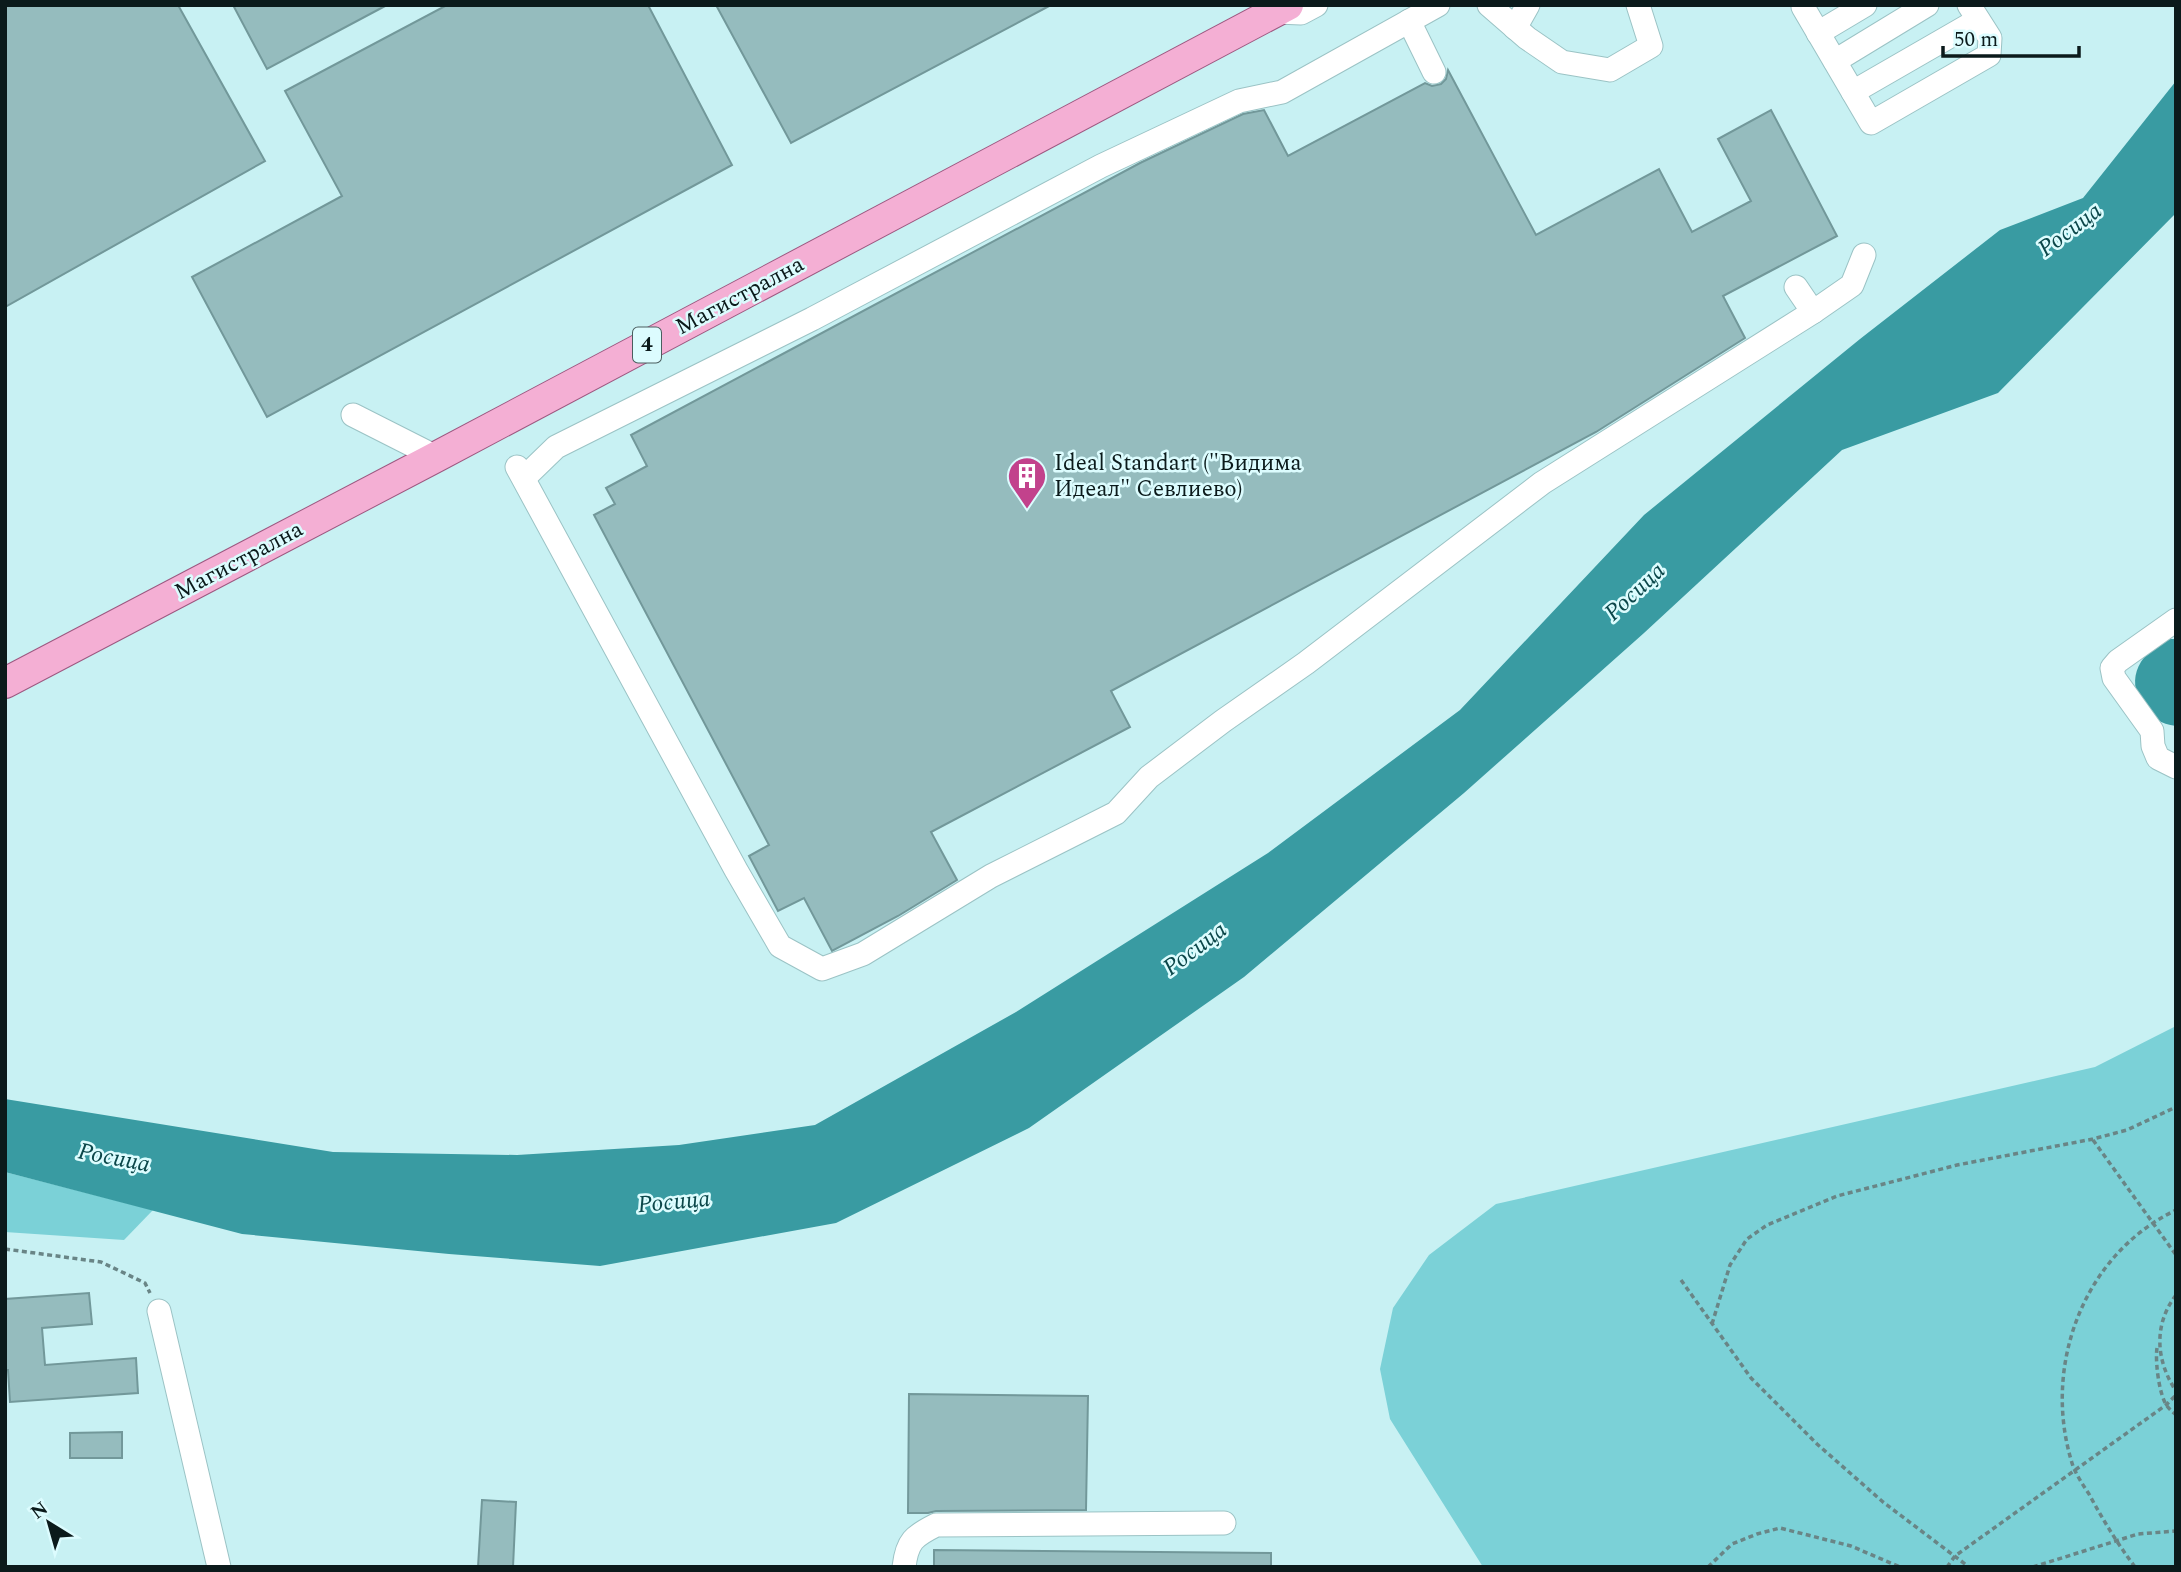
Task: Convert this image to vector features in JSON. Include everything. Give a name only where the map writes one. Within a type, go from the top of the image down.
[{"type":"main road","name":"Магистрална","points":[[5,683],[436,457],[1280,7]]},
{"type":"street","points":[[1280,7],[1301,13],[1316,5]]},
{"type":"street","points":[[1438,5],[1282,92],[1240,100],[1101,166],[812,320],[556,447],[521,473],[718,838],[780,946],[822,969],[863,954],[991,876],[1116,813],[1149,777],[1306,663],[1542,483],[1852,285],[1864,255]]},
{"type":"street","points":[[1489,5],[1562,62],[1609,70],[1651,46],[1638,5]]},
{"type":"street","points":[[1516,28],[1528,5]]},
{"type":"street","points":[[1818,33],[1865,5]]},
{"type":"street","points":[[1835,61],[1927,5]]},
{"type":"street","points":[[1799,6],[1871,123],[1989,55],[1990,38],[1974,12],[1853,92]]},
{"type":"street","points":[[1409,21],[1434,72]]},
{"type":"street","points":[[1796,287],[1813,312]]},
{"type":"street","points":[[353,415],[436,457]]},
{"type":"street","points":[[2176,621],[2112,668],[2114,678],[2152,731],[2153,746],[2158,758],[2176,767]]},
{"type":"street","points":[[159,1311],[219,1567]]},
{"type":"street","points":[[904,1567],[915,1536],[936,1525],[1223,1523]]},
{"type":"path","points":[[1712,1324],[1730,1265],[1747,1238],[1767,1225],[1851,1193],[1957,1165],[2127,1130],[2176,1107]]},
{"type":"path","points":[[2093,1139],[2176,1255]]},
{"type":"path","points":[[2135,1567],[2115,1542],[2074,1470],[2062,1410],[2064,1367],[2074,1323],[2094,1282],[2121,1248],[2153,1223],[2176,1210]]},
{"type":"path","points":[[5,1249],[101,1262],[145,1283],[159,1311]]},
{"type":"path","points":[[1681,1280],[1751,1378],[1817,1444],[1883,1502],[1969,1567]]},
{"type":"path","points":[[2176,1295],[2162,1322],[2155,1357],[2166,1405],[2176,1415]]},
{"type":"path","points":[[1947,1567],[1955,1556],[2166,1405],[2176,1393],[2165,1375],[2159,1349],[2162,1322]]},
{"type":"path","points":[[1708,1567],[1732,1544],[1780,1528],[1851,1546],[1900,1567]]},
{"type":"path","points":[[2033,1567],[2138,1534],[2176,1531]]},
{"type":"shaded area","points":[[2176,1026],[2176,1567],[1483,1567],[1390,1419],[1380,1369],[1393,1308],[1429,1255],[1496,1204],[2095,1067]]},
{"type":"shaded area","points":[[5,1172],[153,1210],[124,1240],[5,1232]]},
{"type":"water","name":"Росица","points":[[2176,81],[2176,213],[1998,393],[1842,450],[1644,633],[1464,793],[1244,977],[1029,1128],[836,1223],[600,1266],[242,1234],[5,1172],[5,1099],[333,1152],[517,1155],[679,1145],[815,1125],[1016,1012],[1268,853],[1460,710],[1644,515],[1860,339],[2000,230],[2083,198]]},
{"type":"water","points":[[2170,639],[2176,639],[2176,726],[2161,722],[2151,714],[2138,696],[2135,685],[2139,666],[2144,658],[2151,650]]},
{"type":"building","points":[[5,5],[178,5],[265,161],[5,307]]},
{"type":"building","points":[[233,5],[387,5],[267,69]]},
{"type":"building","points":[[447,5],[648,5],[732,165],[267,417],[192,277],[342,196],[285,91]]},
{"type":"building","points":[[716,5],[1051,5],[791,143]]},
{"type":"building","name":"Ideal Standart (\"Видима Идеал\" Севлиево)","points":[[1448,70],[1536,235],[1659,169],[1692,232],[1751,201],[1718,139],[1771,110],[1837,236],[1723,296],[1745,338],[1596,432],[1111,691],[1130,727],[931,832],[957,880],[898,916],[832,951],[804,898],[778,911],[749,856],[769,845],[594,515],[615,504],[606,488],[647,466],[631,435],[1140,163],[1243,114],[1264,110],[1288,156],[1425,83],[1432,86],[1441,84],[1446,79]]},
{"type":"building","points":[[89,1293],[92,1324],[42,1328],[45,1365],[136,1358],[138,1393],[10,1402],[8,1370],[5,1370],[5,1299]]},
{"type":"building","points":[[909,1394],[1088,1396],[1086,1510],[908,1513]]},
{"type":"building","points":[[122,1432],[122,1458],[70,1458],[70,1433]]},
{"type":"building","points":[[482,1500],[516,1502],[513,1567],[478,1567]]},
{"type":"building","points":[[934,1550],[1271,1553],[1271,1567],[934,1567]]},
{"type":"place","name":"Ideal Standart (\"Видима Идеал\" Севлиево)","points":[[1027,510]]}]
